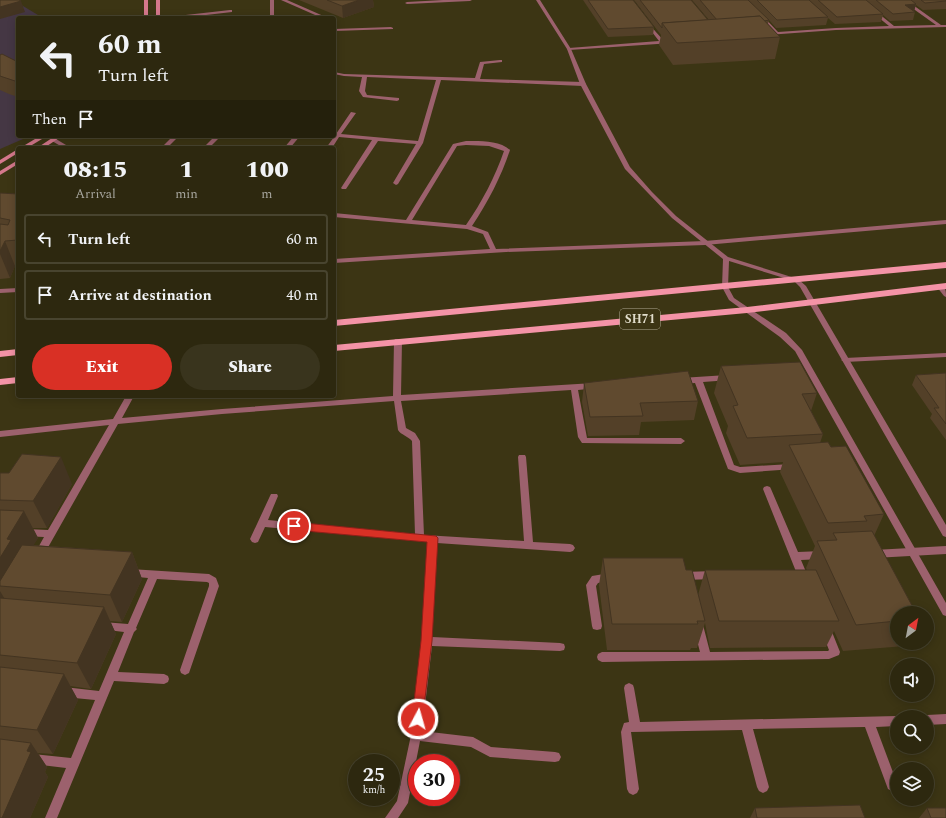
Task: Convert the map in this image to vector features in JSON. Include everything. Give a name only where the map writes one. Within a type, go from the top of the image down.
[{"type":"main road","points":[[146,0],[146,16]]},
{"type":"main road","points":[[158,0],[158,16]]},
{"type":"main road","points":[[27,146],[41,138]]},
{"type":"main road","points":[[44,146],[56,138]]},
{"type":"main road","points":[[0,162],[16,152]]},
{"type":"main road","points":[[0,173],[16,163]]},
{"type":"main road","name":"SH71","points":[[336,323],[946,265]]},
{"type":"main road","name":"SH71","points":[[336,348],[747,310],[943,287]]},
{"type":"main road","points":[[0,354],[16,352]]},
{"type":"main road","points":[[0,382],[16,380]]},
{"type":"street","points":[[272,0],[272,16]]},
{"type":"street","points":[[283,0],[321,16]]},
{"type":"street","points":[[406,3],[470,0]]},
{"type":"street","points":[[538,0],[569,49],[583,84],[627,168],[674,217],[705,243],[726,258],[796,280],[803,286],[814,302],[845,360],[946,533]]},
{"type":"street","points":[[859,0],[894,28]]},
{"type":"street","points":[[904,0],[940,26]]},
{"type":"street","points":[[186,16],[230,11]]},
{"type":"street","points":[[756,11],[778,34]]},
{"type":"street","points":[[644,18],[662,42]]},
{"type":"street","points":[[763,35],[834,28],[946,26]]},
{"type":"street","points":[[336,30],[392,28]]},
{"type":"street","points":[[569,49],[676,41]]},
{"type":"street","points":[[477,81],[482,63],[500,61]]},
{"type":"street","points":[[336,73],[477,81],[583,84]]},
{"type":"street","points":[[365,76],[362,91],[364,95],[397,99]]},
{"type":"street","points":[[396,183],[420,143],[439,79]]},
{"type":"street","points":[[336,135],[354,114]]},
{"type":"street","points":[[336,135],[420,143]]},
{"type":"street","points":[[166,146],[174,138]]},
{"type":"street","points":[[208,146],[216,138]]},
{"type":"street","points":[[289,146],[296,138]]},
{"type":"street","points":[[344,188],[376,139]]},
{"type":"street","points":[[54,140],[64,146]]},
{"type":"street","points":[[408,222],[455,145],[461,143],[493,144],[504,147],[506,150],[503,163],[484,203],[468,227]]},
{"type":"street","points":[[336,215],[468,227],[486,233],[494,251]]},
{"type":"street","points":[[336,262],[494,251],[705,243],[946,222]]},
{"type":"street","points":[[726,258],[725,287],[731,299],[783,335],[798,350],[808,373],[861,462],[946,612]]},
{"type":"street","points":[[943,287],[946,295]]},
{"type":"street","points":[[0,291],[16,290]]},
{"type":"street","points":[[398,341],[397,398],[402,430],[412,435],[416,441],[420,538]]},
{"type":"street","points":[[845,360],[946,355]]},
{"type":"street","points":[[675,381],[736,378]]},
{"type":"street","points":[[698,380],[731,467],[740,470],[803,466]]},
{"type":"street","points":[[0,434],[117,420],[397,398],[605,385]]},
{"type":"street","points":[[574,387],[582,436],[586,441],[681,441]]},
{"type":"street","points":[[33,566],[129,398]]},
{"type":"street","points":[[522,457],[529,545]]},
{"type":"street","points":[[848,463],[861,462]]},
{"type":"street","points":[[767,489],[795,556],[798,573],[808,587]]},
{"type":"street","points":[[255,539],[274,496]]},
{"type":"street","points":[[262,523],[420,538],[570,548]]},
{"type":"street","points":[[16,532],[51,534]]},
{"type":"street","points":[[391,818],[402,803],[416,735],[427,641],[433,538]]},
{"type":"street","points":[[862,554],[946,550]]},
{"type":"street","points":[[795,556],[832,555]]},
{"type":"street","points":[[116,572],[209,578],[213,581],[214,586],[185,670]]},
{"type":"street","points":[[51,818],[104,696],[154,574]]},
{"type":"street","points":[[684,579],[724,575]]},
{"type":"street","points":[[597,626],[591,585],[593,581],[600,577],[623,577]]},
{"type":"street","points":[[695,612],[706,656]]},
{"type":"street","points":[[602,657],[829,655],[834,652],[834,649],[822,621]]},
{"type":"street","points":[[94,626],[132,628]]},
{"type":"street","points":[[427,641],[560,647]]},
{"type":"street","points":[[112,676],[164,679]]},
{"type":"street","points":[[629,688],[635,726]]},
{"type":"street","points":[[52,691],[104,696]]},
{"type":"street","points":[[934,720],[946,719]]},
{"type":"street","points":[[633,789],[626,732],[628,727],[890,721]]},
{"type":"street","points":[[869,722],[890,780]]},
{"type":"street","points":[[746,724],[763,787]]},
{"type":"street","points":[[416,735],[474,742],[490,752],[554,758]]},
{"type":"street","points":[[22,758],[74,764]]},
{"type":"shaded area","points":[[0,0],[13,0],[40,16],[16,16],[16,138],[25,138],[0,149]]},
{"type":"building","points":[[0,0],[19,0],[21,1],[0,7]]},
{"type":"building","points":[[327,0],[359,0],[342,6]]},
{"type":"building","points":[[588,0],[633,0],[654,27],[608,29]]},
{"type":"building","points":[[640,0],[691,0],[708,20],[662,23],[662,28]]},
{"type":"building","points":[[700,0],[748,0],[769,20],[764,21],[760,16],[717,20]]},
{"type":"building","points":[[757,0],[809,0],[828,17],[777,20]]},
{"type":"building","points":[[818,0],[866,0],[883,14],[837,17]]},
{"type":"building","points":[[876,0],[911,0],[916,4],[905,5],[915,12],[893,14]]},
{"type":"building","points":[[921,0],[946,0],[946,1],[925,3]]},
{"type":"building","points":[[760,16],[780,37],[677,43],[662,23]]},
{"type":"building","points":[[2,54],[16,61],[16,81],[0,76],[0,55]]},
{"type":"building","points":[[0,193],[16,194],[16,240],[5,241],[0,251],[0,224],[8,225],[10,220],[0,218]]},
{"type":"building","points":[[800,362],[817,393],[802,394],[823,434],[747,438],[733,406],[738,405],[721,366]]},
{"type":"building","points":[[688,371],[698,401],[640,403],[643,416],[590,417],[584,383]]},
{"type":"building","points":[[946,373],[946,424],[934,408],[939,408],[916,375]]},
{"type":"building","points":[[828,442],[831,447],[846,446],[884,514],[864,516],[867,521],[828,523],[789,445]]},
{"type":"building","points":[[22,454],[61,457],[33,501],[0,500],[0,473],[9,473]]},
{"type":"building","points":[[0,510],[24,511],[7,539],[11,540],[0,558]]},
{"type":"building","points":[[872,531],[912,606],[890,606],[890,622],[856,625],[817,541],[837,540],[833,533]]},
{"type":"building","points":[[22,545],[132,552],[110,595],[0,586],[0,581]]},
{"type":"building","points":[[603,558],[683,558],[686,570],[692,570],[705,621],[697,621],[698,624],[612,624]]},
{"type":"building","points":[[705,570],[816,570],[839,621],[719,621]]},
{"type":"building","points":[[0,598],[104,607],[77,663],[0,655]]},
{"type":"building","points":[[0,667],[64,674],[37,730],[0,726]]},
{"type":"building","points":[[0,739],[31,743],[27,751],[31,752],[2,818],[0,818]]},
{"type":"building","points":[[860,805],[865,818],[757,818],[755,808]]},
{"type":"building","points":[[927,808],[946,808],[946,818],[931,818]]},
{"type":"route","points":[[294,526],[433,538],[427,641],[418,719]]}]
